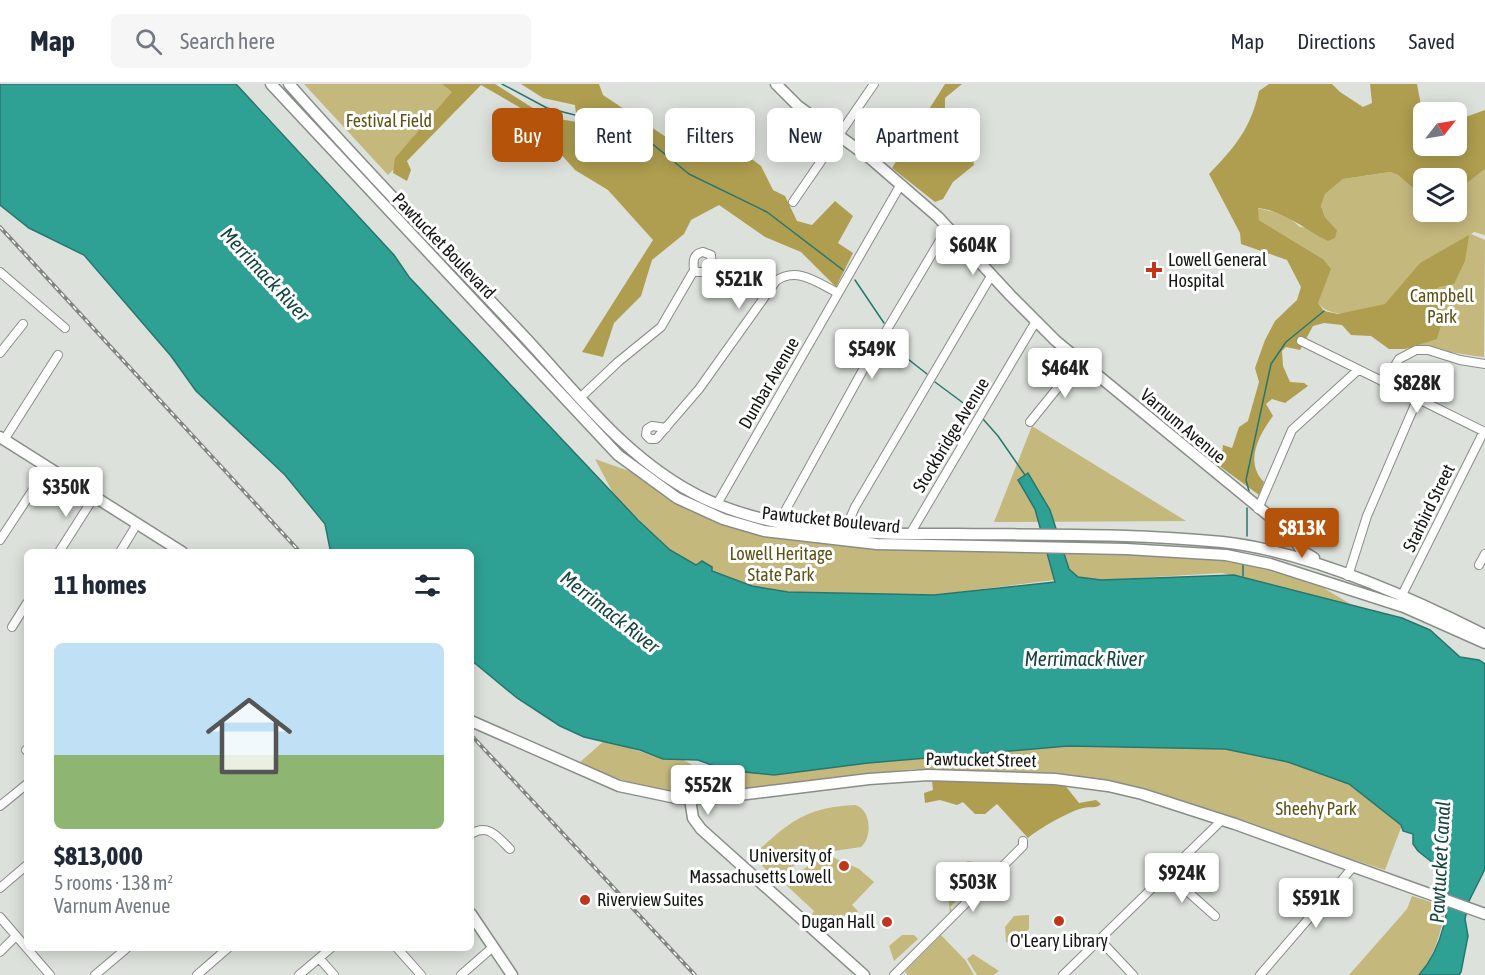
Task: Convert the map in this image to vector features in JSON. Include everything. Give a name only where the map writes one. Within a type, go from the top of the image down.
[{"type":"main road","name":"Pawtucket Boulevard","points":[[271,84],[605,443],[660,488],[712,515],[778,534],[877,544],[1043,547],[1213,554],[1280,567]]},
{"type":"main road","name":"Pawtucket Boulevard","points":[[289,84],[616,437],[674,483],[717,504],[779,522],[845,530],[910,534],[1060,535],[1224,542],[1284,554]]},
{"type":"main road","name":"Varnum Avenue","points":[[776,84],[801,108]]},
{"type":"main road","name":"Varnum Avenue","points":[[843,139],[901,184],[948,227],[1036,321],[1080,360],[1258,509],[1290,533],[1305,555],[1325,562],[1348,576]]},
{"type":"main road","points":[[2,438],[176,549]]},
{"type":"main road","points":[[1278,525],[1287,540],[1280,567],[1404,607],[1485,643]]},
{"type":"main road","points":[[1284,554],[1293,549],[1295,542]]},
{"type":"main road","name":"Varnum Avenue","points":[[1284,554],[1401,597],[1485,634]]},
{"type":"main road","name":"Pawtucket Street","points":[[474,722],[619,786],[659,796],[690,799],[897,776],[1001,776],[1073,780],[1112,786],[1222,820],[1440,900],[1485,914]]},
{"type":"main road","points":[[690,799],[693,818],[700,829],[864,975]]},
{"type":"main road","points":[[474,918],[512,975]]},
{"type":"street","points":[[843,132],[874,84]]},
{"type":"street","points":[[793,202],[822,162]]},
{"type":"street","name":"Dunbar Avenue","points":[[717,504],[901,184]]},
{"type":"street","points":[[779,522],[864,368],[948,227]]},
{"type":"street","points":[[581,397],[661,327],[694,270]]},
{"type":"street","points":[[0,272],[65,328]]},
{"type":"street","points":[[666,428],[699,389],[776,281],[796,274],[838,293]]},
{"type":"street","points":[[845,530],[855,507],[992,276]]},
{"type":"street","name":"Stockbridge Avenue","points":[[910,534],[1036,321]]},
{"type":"street","points":[[0,353],[22,324]]},
{"type":"street","points":[[1301,341],[1484,432]]},
{"type":"street","points":[[1384,384],[1399,359],[1416,350],[1428,350],[1460,360],[1485,364]]},
{"type":"street","points":[[2,438],[58,355]]},
{"type":"street","points":[[1030,422],[1080,360]]},
{"type":"street","points":[[1258,509],[1292,430],[1358,370]]},
{"type":"street","points":[[1348,576],[1367,516],[1417,400]]},
{"type":"street","name":"Starbird Street","points":[[1401,597],[1484,432]]},
{"type":"street","points":[[0,540],[48,467]]},
{"type":"street","points":[[61,549],[94,497]]},
{"type":"street","points":[[122,549],[137,524]]},
{"type":"street","points":[[1479,565],[1485,554]]},
{"type":"street","points":[[12,627],[24,608]]},
{"type":"street","points":[[0,806],[24,786]]},
{"type":"street","points":[[1063,975],[1222,820]]},
{"type":"street","points":[[474,832],[479,828],[487,829],[510,849]]},
{"type":"street","points":[[894,975],[1023,846],[1023,842]]},
{"type":"street","points":[[1260,975],[1353,867]]},
{"type":"street","points":[[0,888],[24,868]]},
{"type":"street","points":[[1167,873],[1215,916]]},
{"type":"street","points":[[0,917],[24,944]]},
{"type":"street","points":[[0,952],[16,936]]},
{"type":"street","points":[[1100,940],[1133,975]]},
{"type":"street","points":[[461,975],[493,947]]},
{"type":"street","points":[[31,951],[50,975]]},
{"type":"street","points":[[95,975],[123,951]]},
{"type":"street","points":[[197,975],[225,951]]},
{"type":"street","points":[[299,975],[327,951]]},
{"type":"street","points":[[400,951],[421,975]]},
{"type":"street","points":[[319,958],[334,975]]},
{"type":"green space","name":"Festival Field","points":[[304,84],[480,84],[388,175]]},
{"type":"green space","name":"Campbell Park","points":[[1485,169],[1485,235],[1474,232],[1471,234],[1485,240],[1484,357],[1404,348],[1362,312],[1366,311],[1340,314],[1324,309],[1318,303],[1323,259],[1259,220],[1257,208],[1286,215],[1300,227],[1337,230],[1325,217],[1321,206],[1325,194],[1343,179],[1390,172],[1398,175],[1413,188],[1413,222],[1467,222],[1467,183]]},
{"type":"green space","points":[[1032,426],[1186,521],[994,522]]},
{"type":"green space","name":"Lowell Heritage State Park","points":[[595,459],[632,472],[700,514],[755,534],[866,548],[1175,554],[1232,559],[1312,581],[1352,605],[1222,573],[1101,580],[1078,577],[934,595],[788,592],[752,586],[697,565],[670,550],[614,495]]},
{"type":"green space","name":"Sheehy Park","points":[[605,740],[663,759],[684,760],[699,769],[722,769],[774,775],[868,763],[1068,746],[1225,749],[1288,762],[1349,784],[1402,825],[1385,870],[1123,785],[1090,778],[913,769],[707,793],[688,793],[641,786],[579,763]]},
{"type":"green space","points":[[855,805],[867,817],[869,830],[861,847],[813,854],[781,874],[776,874],[763,867],[759,858],[761,848],[793,822],[826,808]]},
{"type":"green space","points":[[830,856],[859,869],[874,882],[852,905],[858,911],[842,929],[839,926],[829,929],[825,926],[812,914],[814,911],[785,884],[813,862]]},
{"type":"green space","points":[[968,861],[985,864],[993,872],[988,870],[950,907],[953,912],[950,914],[947,883],[958,868]]},
{"type":"green space","points":[[1412,896],[1446,907],[1439,934],[1425,968],[1419,975],[1349,975],[1407,909]]},
{"type":"green space","points":[[1029,915],[1029,929],[1016,943],[1006,942],[1005,927],[1014,916]]},
{"type":"green space","points":[[902,935],[914,935],[918,939],[894,961],[889,946]]},
{"type":"green space","points":[[941,935],[966,961],[974,975],[908,975],[905,972],[909,967]]},
{"type":"green space","points":[[973,954],[999,971],[994,975],[977,975],[967,959]]},
{"type":"shaded area","points":[[442,84],[495,84],[533,108],[520,108],[481,85],[407,161],[411,170],[407,181],[393,173],[395,158],[452,92]]},
{"type":"shaded area","points":[[521,84],[599,84],[603,95],[622,108],[575,108],[575,105],[543,98]]},
{"type":"shaded area","points":[[945,84],[962,84],[945,98],[945,108],[930,108]]},
{"type":"shaded area","points":[[1269,84],[1332,84],[1363,107],[1372,103],[1370,84],[1417,84],[1420,102],[1413,102],[1413,156],[1467,156],[1467,116],[1485,110],[1485,169],[1467,183],[1467,168],[1413,168],[1413,188],[1398,175],[1390,172],[1343,179],[1325,194],[1321,206],[1325,217],[1337,230],[1335,238],[1328,241],[1286,217],[1258,208],[1259,220],[1323,259],[1331,269],[1318,303],[1324,311],[1338,314],[1385,304],[1420,263],[1469,235],[1465,261],[1454,284],[1439,287],[1433,293],[1444,315],[1437,339],[1405,349],[1389,349],[1371,336],[1351,335],[1342,325],[1324,323],[1313,326],[1300,350],[1286,347],[1282,351],[1283,366],[1290,382],[1304,383],[1308,386],[1285,403],[1272,399],[1266,404],[1273,416],[1259,440],[1254,457],[1258,474],[1264,482],[1259,495],[1221,467],[1223,445],[1232,448],[1239,427],[1248,421],[1259,382],[1255,368],[1265,340],[1275,321],[1297,300],[1301,287],[1287,260],[1241,244],[1240,233],[1209,174],[1241,136],[1256,104],[1259,91]]},
{"type":"shaded area","points":[[563,120],[575,122],[575,162],[653,162],[653,128],[665,136],[665,162],[755,161],[761,166],[773,190],[785,196],[797,221],[812,225],[835,201],[853,216],[838,243],[853,253],[836,287],[801,252],[765,237],[719,205],[691,220],[684,234],[652,260],[641,296],[614,323],[603,357],[582,352],[653,240],[608,190],[575,170],[563,156]]},
{"type":"shaded area","points":[[896,162],[974,162],[974,165],[953,182],[943,199],[935,202],[892,168]]},
{"type":"shaded area","points":[[932,781],[1064,784],[1079,803],[1096,800],[1101,804],[1070,813],[1046,825],[1028,838],[997,804],[985,814],[975,814],[963,802],[957,805],[940,800],[925,803],[924,793],[933,790]]},
{"type":"water","points":[[0,84],[236,84],[394,255],[409,277],[638,520],[670,550],[696,565],[702,561],[712,567],[712,571],[752,586],[788,592],[934,595],[1055,582],[1035,509],[1018,480],[1028,473],[1050,510],[1069,569],[1078,577],[1101,580],[1234,575],[1402,618],[1430,630],[1460,657],[1479,660],[1485,664],[1485,869],[1469,901],[1465,919],[1468,936],[1461,972],[1459,975],[1419,975],[1434,953],[1439,940],[1444,926],[1447,897],[1443,871],[1418,851],[1413,844],[1413,834],[1403,831],[1401,825],[1349,784],[1288,762],[1225,749],[1068,746],[868,763],[774,775],[725,770],[698,760],[663,759],[640,750],[584,737],[560,726],[517,698],[474,662],[474,549],[330,549],[325,524],[285,475],[196,391],[171,356],[84,255],[29,228],[0,205]]},
{"type":"waterway","points":[[502,84],[547,108],[591,119],[650,142],[689,174],[767,212],[843,270]]},
{"type":"waterway","points":[[855,280],[884,323]]},
{"type":"waterway","points":[[1249,491],[1246,480],[1271,364],[1286,342],[1324,311]]},
{"type":"waterway","points":[[890,337],[899,352],[927,374]]},
{"type":"waterway","points":[[935,382],[974,411]]},
{"type":"waterway","points":[[983,419],[998,436],[1025,475]]},
{"type":"waterway","points":[[1247,508],[1247,536]]},
{"type":"waterway","points":[[1243,565],[1243,576]]},
{"type":"railway","points":[[0,227],[297,549]]},
{"type":"railway","points":[[474,738],[695,975]]},
{"type":"place","name":"Lowell General Hospital","points":[[1154,270]]},
{"type":"place","name":"University of Massachusetts Lowell","points":[[844,866]]},
{"type":"place","name":"Riverview Suites","points":[[585,900]]},
{"type":"place","name":"O'Leary Library","points":[[1059,921]]},
{"type":"place","name":"Dugan Hall","points":[[887,922]]},
{"type":"water label","name":"Merrimack River","points":[[265,274]]},
{"type":"water label","name":"Merrimack River","points":[[610,612]]},
{"type":"water label","name":"Merrimack River","points":[[1084,659]]},
{"type":"water label","name":"Pawtucket Canal","points":[[1440,862]]}]
